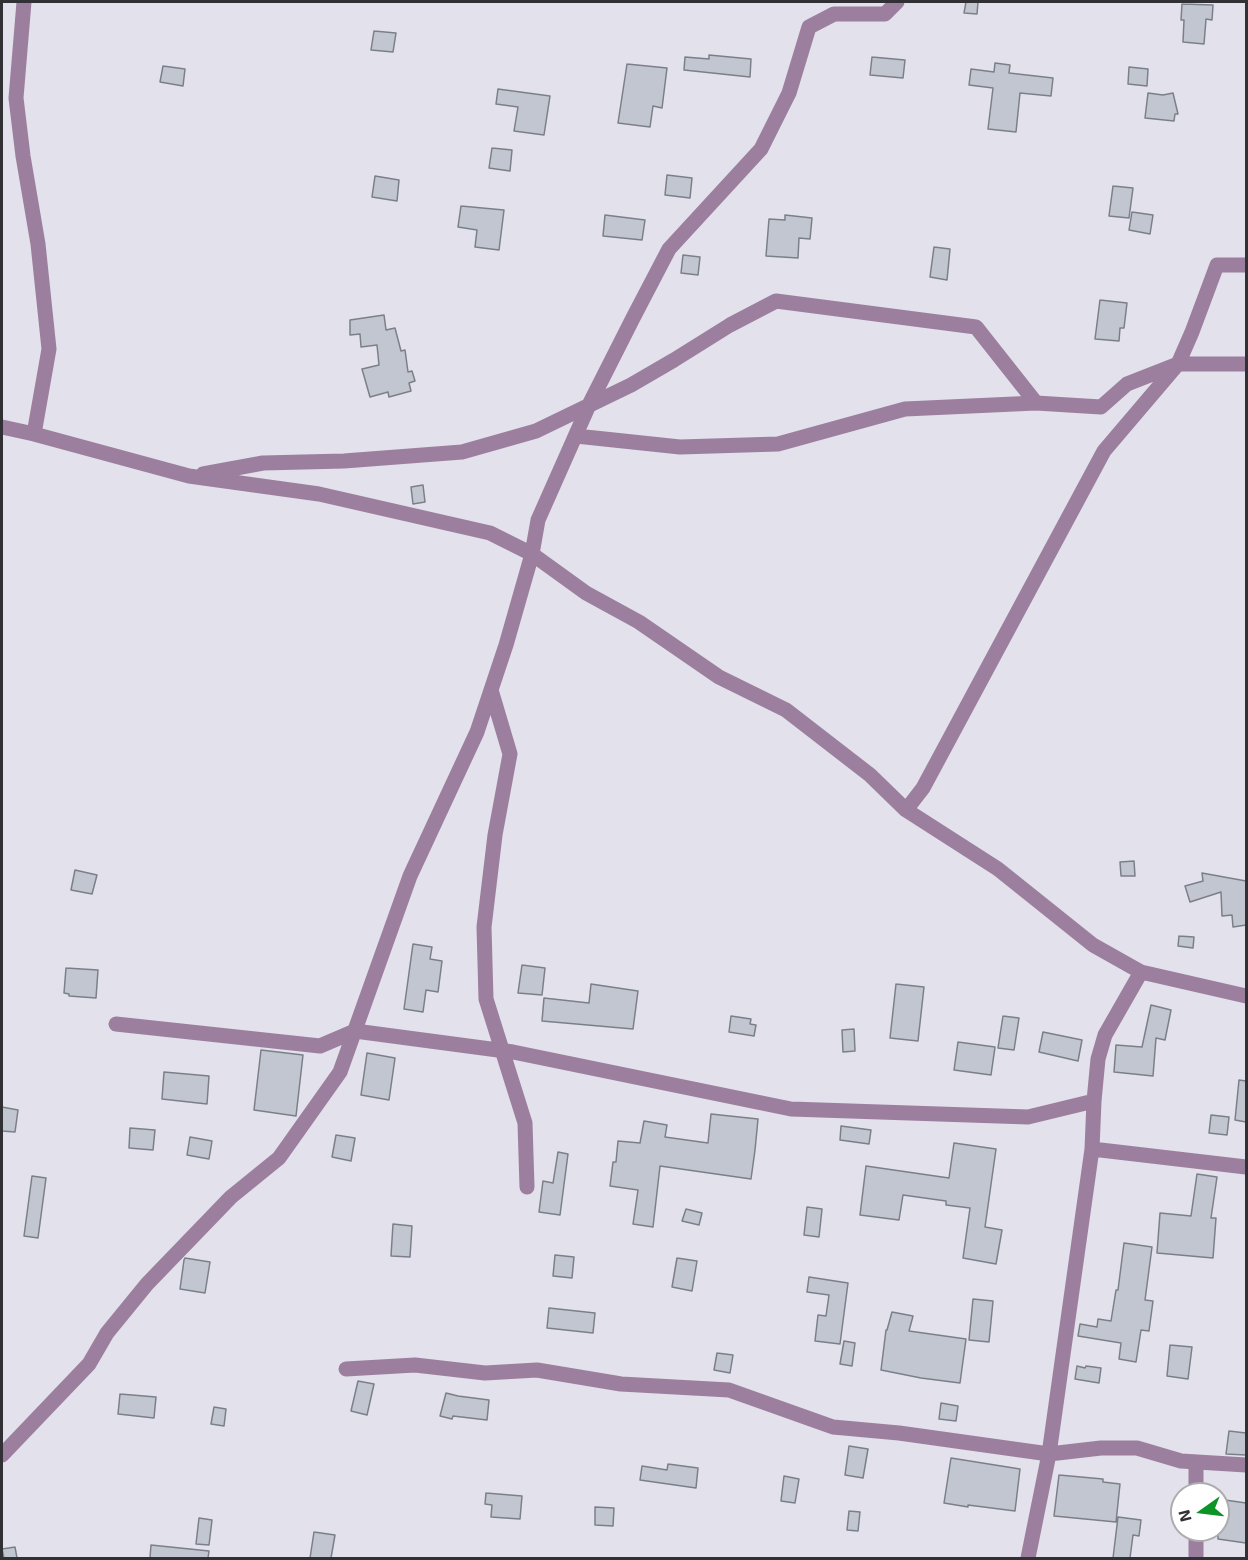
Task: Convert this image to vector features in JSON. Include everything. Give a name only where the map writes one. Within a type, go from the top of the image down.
[{"type":"street","points":[[24,2],[16,98],[38,244],[49,349],[34,434]]},
{"type":"street","points":[[2,1455],[89,1364],[107,1333],[147,1284],[231,1197],[279,1158],[340,1072],[410,876],[477,732],[506,645],[532,554],[538,520],[589,405],[669,249],[761,149],[789,93],[809,27],[834,14],[885,14],[897,2]]},
{"type":"street","points":[[906,810],[923,788],[1104,451],[1178,364],[1217,265],[1246,265]]},
{"type":"street","points":[[189,476],[262,463],[344,462],[462,452],[536,431],[631,386],[729,325],[776,301],[976,327],[1036,403]]},
{"type":"street","points":[[576,436],[680,447],[778,444],[905,409],[1036,403],[1101,407],[1127,384],[1178,364],[1246,364]]},
{"type":"street","points":[[2,427],[189,476],[319,494],[490,533],[532,554],[586,593],[639,622],[719,678],[786,710],[870,775],[906,810],[998,869],[1093,945],[1141,972],[1246,996]]},
{"type":"street","points":[[491,690],[510,754],[495,835],[484,927],[486,999],[525,1123],[527,1188]]},
{"type":"street","points":[[1028,1558],[1049,1454],[1092,1149],[1098,1059],[1105,1035],[1141,972]]},
{"type":"street","points":[[116,1024],[320,1046],[355,1031],[503,1050],[791,1109],[1028,1117],[1094,1101]]},
{"type":"street","points":[[1092,1149],[1246,1167]]},
{"type":"street","points":[[346,1369],[415,1365],[484,1373],[537,1370],[621,1384],[729,1390],[833,1427],[899,1433],[1049,1454],[1101,1448],[1137,1448],[1181,1461],[1246,1465]]},
{"type":"street","points":[[1196,1462],[1196,1482]]},
{"type":"street","points":[[1196,1542],[1196,1558]]},
{"type":"building","points":[[966,2],[978,2],[977,14],[964,13]]},
{"type":"building","points":[[1182,4],[1213,5],[1212,20],[1206,19],[1204,44],[1183,42]]},
{"type":"building","points":[[374,31],[396,33],[393,52],[371,50]]},
{"type":"building","points":[[709,55],[751,59],[750,77],[684,70],[685,57],[709,59]]},
{"type":"building","points":[[872,57],[905,60],[903,78],[870,75]]},
{"type":"building","points":[[995,63],[1010,65],[1009,73],[1053,78],[1051,96],[1020,93],[1016,132],[988,129],[993,88],[969,85],[971,69],[994,72]]},
{"type":"building","points":[[627,64],[667,68],[662,108],[653,106],[650,127],[618,123]]},
{"type":"building","points":[[163,66],[185,69],[183,86],[160,82]]},
{"type":"building","points":[[1129,67],[1148,69],[1147,86],[1128,84]]},
{"type":"building","points":[[498,89],[550,96],[544,135],[514,131],[518,107],[496,104]]},
{"type":"building","points":[[1148,93],[1163,95],[1173,93],[1178,114],[1175,114],[1174,121],[1145,118]]},
{"type":"building","points":[[492,148],[512,150],[510,171],[489,168]]},
{"type":"building","points":[[667,175],[692,178],[690,198],[665,195]]},
{"type":"building","points":[[375,176],[399,180],[397,201],[372,197]]},
{"type":"building","points":[[1113,186],[1133,188],[1129,218],[1109,216]]},
{"type":"building","points":[[461,206],[504,210],[499,250],[475,247],[477,230],[458,227]]},
{"type":"building","points":[[1132,212],[1153,215],[1150,234],[1129,230]]},
{"type":"building","points":[[605,215],[645,220],[642,240],[603,236]]},
{"type":"building","points":[[785,215],[812,218],[810,239],[799,238],[798,258],[766,256],[769,219],[785,220]]},
{"type":"building","points":[[934,247],[950,249],[947,280],[930,277]]},
{"type":"building","points":[[683,255],[700,257],[698,275],[681,273]]},
{"type":"building","points":[[1100,300],[1127,303],[1124,328],[1120,328],[1119,341],[1095,339]]},
{"type":"building","points":[[384,315],[386,330],[395,328],[401,351],[405,350],[408,372],[412,371],[415,381],[409,383],[411,391],[389,397],[388,392],[370,397],[362,369],[379,365],[377,345],[361,347],[360,334],[350,335],[350,320]]},
{"type":"building","points":[[423,485],[425,502],[413,504],[411,487]]},
{"type":"building","points":[[1134,861],[1135,876],[1121,876],[1120,862]]},
{"type":"building","points":[[75,870],[97,875],[92,894],[71,890]]},
{"type":"building","points":[[1202,873],[1246,881],[1246,925],[1233,927],[1232,915],[1222,916],[1221,892],[1190,902],[1185,886],[1203,881]]},
{"type":"building","points":[[1179,936],[1194,937],[1193,948],[1178,946]]},
{"type":"building","points":[[413,944],[432,947],[430,959],[442,961],[438,992],[426,990],[423,1012],[404,1009]]},
{"type":"building","points":[[522,965],[545,968],[542,995],[518,993]]},
{"type":"building","points":[[66,968],[98,970],[96,998],[69,996],[64,993]]},
{"type":"building","points":[[591,984],[638,991],[633,1029],[542,1021],[544,998],[589,1003]]},
{"type":"building","points":[[896,984],[924,987],[918,1041],[890,1038]]},
{"type":"building","points":[[1151,1005],[1171,1010],[1165,1040],[1156,1038],[1153,1076],[1114,1072],[1116,1045],[1142,1047]]},
{"type":"building","points":[[731,1016],[751,1019],[750,1024],[756,1025],[754,1036],[729,1032]]},
{"type":"building","points":[[1003,1016],[1019,1018],[1014,1050],[998,1048]]},
{"type":"building","points":[[854,1029],[855,1051],[843,1052],[842,1030]]},
{"type":"building","points":[[1043,1032],[1082,1040],[1078,1061],[1039,1052]]},
{"type":"building","points":[[958,1042],[995,1047],[991,1075],[954,1070]]},
{"type":"building","points":[[261,1050],[303,1055],[296,1116],[254,1110]]},
{"type":"building","points":[[367,1053],[395,1058],[389,1100],[361,1095]]},
{"type":"building","points":[[164,1072],[209,1076],[207,1104],[162,1099]]},
{"type":"building","points":[[1239,1080],[1246,1081],[1246,1122],[1235,1120]]},
{"type":"building","points":[[2,1107],[18,1110],[15,1132],[2,1131]]},
{"type":"building","points":[[711,1114],[758,1119],[751,1179],[660,1166],[653,1227],[633,1224],[638,1190],[610,1186],[618,1141],[640,1143],[644,1121],[667,1125],[665,1137],[708,1143]]},
{"type":"building","points":[[1211,1115],[1229,1117],[1227,1135],[1209,1133]]},
{"type":"building","points":[[841,1126],[871,1130],[869,1144],[840,1140]]},
{"type":"building","points":[[130,1128],[155,1130],[153,1150],[129,1148]]},
{"type":"building","points":[[336,1135],[355,1138],[351,1161],[332,1157]]},
{"type":"building","points":[[190,1137],[212,1141],[209,1159],[187,1155]]},
{"type":"building","points":[[954,1143],[996,1149],[985,1227],[1002,1230],[996,1264],[963,1258],[970,1208],[946,1205],[946,1201],[903,1195],[899,1220],[860,1215],[866,1166],[949,1178]]},
{"type":"building","points":[[558,1152],[568,1154],[560,1215],[539,1212],[543,1181],[553,1183]]},
{"type":"building","points":[[1197,1174],[1217,1177],[1211,1218],[1216,1218],[1213,1258],[1157,1253],[1160,1213],[1191,1216]]},
{"type":"building","points":[[32,1176],[46,1178],[38,1238],[24,1236]]},
{"type":"building","points":[[807,1207],[822,1209],[819,1237],[804,1235]]},
{"type":"building","points":[[686,1209],[702,1213],[699,1225],[682,1221]]},
{"type":"building","points":[[393,1224],[412,1226],[410,1257],[391,1256]]},
{"type":"building","points":[[1124,1243],[1152,1247],[1145,1300],[1153,1301],[1149,1331],[1141,1330],[1136,1362],[1119,1359],[1121,1343],[1078,1336],[1080,1324],[1097,1327],[1098,1319],[1111,1321],[1116,1290],[1118,1290]]},
{"type":"building","points":[[555,1255],[574,1257],[572,1278],[553,1276]]},
{"type":"building","points":[[185,1258],[210,1262],[205,1293],[180,1289]]},
{"type":"building","points":[[677,1258],[697,1261],[692,1291],[672,1287]]},
{"type":"building","points":[[809,1277],[848,1283],[840,1344],[815,1341],[818,1315],[826,1316],[829,1295],[807,1292]]},
{"type":"building","points":[[973,1299],[993,1301],[989,1342],[969,1340]]},
{"type":"building","points":[[549,1308],[595,1313],[593,1333],[547,1328]]},
{"type":"building","points":[[892,1312],[913,1316],[909,1331],[966,1339],[960,1383],[881,1370],[886,1330]]},
{"type":"building","points":[[844,1341],[855,1343],[852,1366],[840,1364]]},
{"type":"building","points":[[1170,1345],[1192,1347],[1188,1379],[1167,1376]]},
{"type":"building","points":[[717,1353],[733,1355],[730,1373],[714,1370]]},
{"type":"building","points":[[1077,1366],[1101,1368],[1099,1383],[1075,1379]]},
{"type":"building","points":[[358,1381],[374,1384],[367,1415],[351,1411]]},
{"type":"building","points":[[446,1393],[489,1400],[487,1420],[453,1416],[452,1419],[440,1416]]},
{"type":"building","points":[[120,1394],[156,1397],[154,1418],[118,1414]]},
{"type":"building","points":[[941,1403],[958,1406],[956,1421],[939,1419]]},
{"type":"building","points":[[214,1407],[226,1409],[224,1426],[211,1424]]},
{"type":"building","points":[[1229,1431],[1246,1433],[1246,1455],[1226,1454]]},
{"type":"building","points":[[849,1446],[868,1449],[863,1478],[845,1475]]},
{"type":"building","points":[[951,1458],[1020,1469],[1015,1511],[944,1503]]},
{"type":"building","points":[[668,1464],[698,1468],[696,1488],[640,1480],[642,1466],[667,1470]]},
{"type":"building","points":[[1059,1475],[1103,1479],[1103,1482],[1120,1484],[1116,1522],[1054,1516]]},
{"type":"building","points":[[784,1476],[799,1479],[795,1503],[781,1501]]},
{"type":"building","points":[[486,1493],[522,1496],[520,1519],[491,1517],[492,1505],[485,1504]]},
{"type":"building","points":[[1230,1501],[1246,1503],[1246,1543],[1230,1541]]},
{"type":"building","points":[[595,1507],[614,1508],[613,1526],[595,1525]]},
{"type":"building","points":[[849,1511],[860,1512],[858,1531],[847,1530]]},
{"type":"building","points":[[1118,1517],[1141,1520],[1139,1536],[1133,1535],[1130,1558],[1113,1558]]},
{"type":"building","points":[[199,1518],[212,1520],[209,1545],[196,1544]]},
{"type":"building","points":[[314,1532],[335,1535],[331,1558],[310,1558]]},
{"type":"building","points":[[151,1545],[209,1551],[208,1558],[150,1558]]},
{"type":"building","points":[[15,1547],[17,1558],[4,1558],[2,1549]]}]
